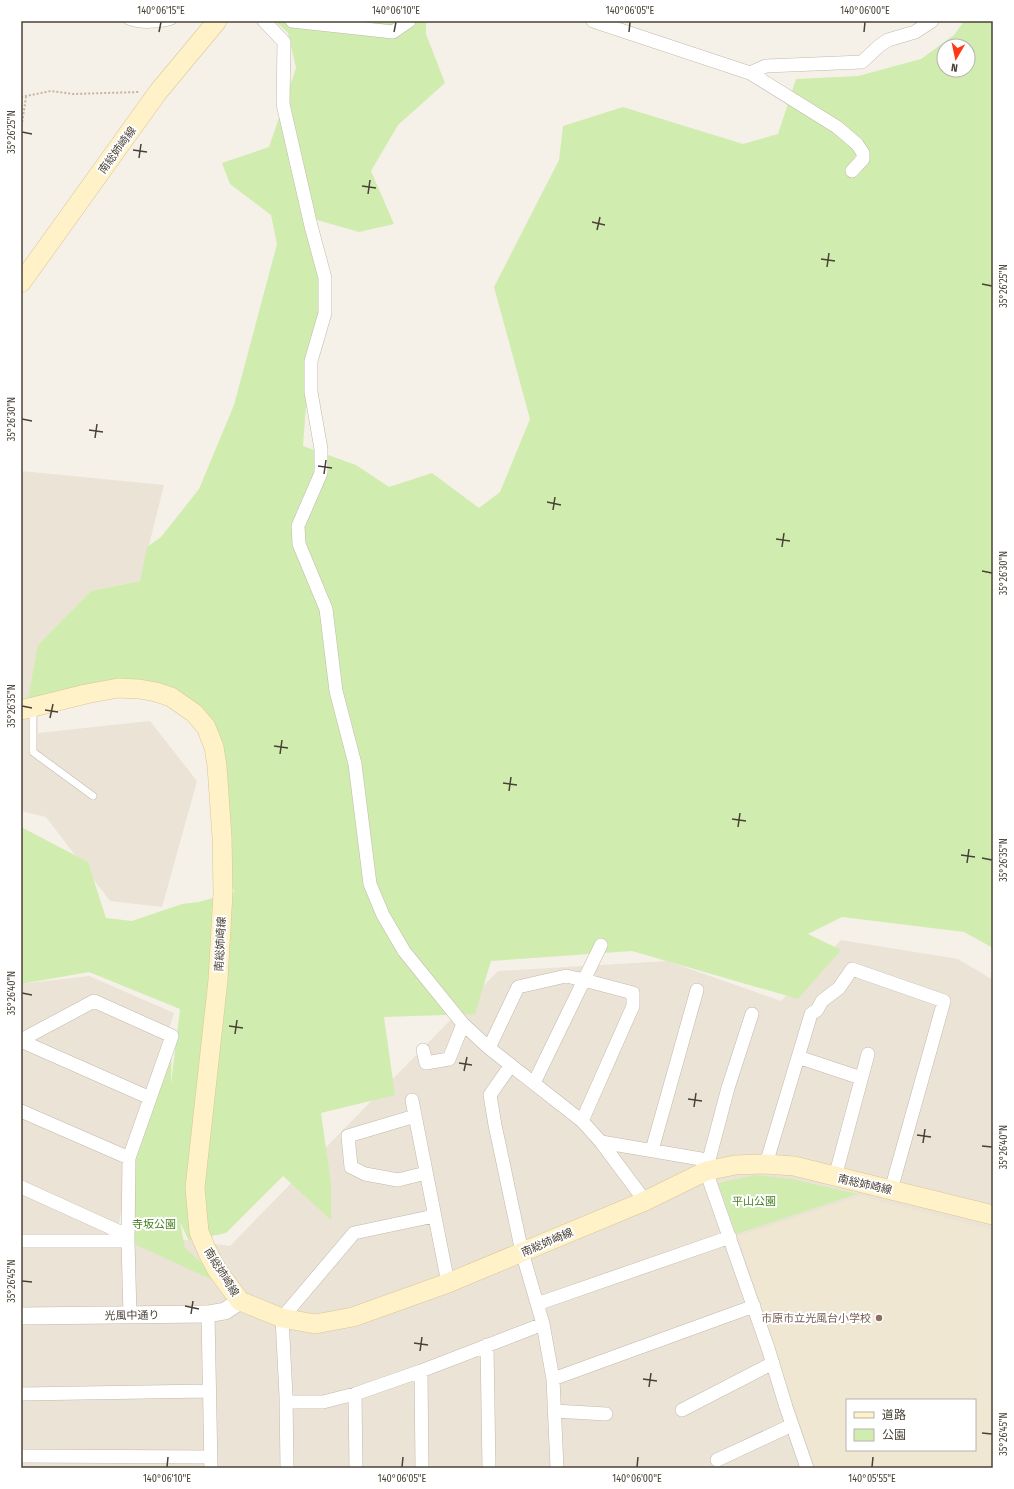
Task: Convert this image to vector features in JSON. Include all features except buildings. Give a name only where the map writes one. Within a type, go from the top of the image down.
[{"type":"main road","name":"南総姉崎線","points":[[21,283],[158,92],[217,21]]},
{"type":"main road","name":"南総姉崎線","points":[[27,709],[86,694],[118,688],[139,689],[156,692],[171,697],[194,714],[206,727],[214,747],[217,766],[222,837],[223,892],[218,980],[195,1188],[199,1232],[217,1270],[240,1301],[282,1318],[315,1324],[352,1317],[448,1283],[645,1201],[706,1171],[735,1165],[766,1164],[794,1166],[993,1214]]},
{"type":"street","points":[[264,21],[284,42],[283,104],[311,226],[325,278],[325,313],[311,361],[311,392],[321,449],[321,473],[298,526],[299,544],[326,609],[336,691],[355,764],[370,884],[383,915],[404,951],[463,1024],[489,1048],[582,1121],[601,1142],[645,1201]]},
{"type":"street","points":[[292,21],[393,32],[409,21]]},
{"type":"street","points":[[593,21],[750,73],[837,126],[857,144],[863,153],[863,160],[852,171]]},
{"type":"street","points":[[750,73],[766,66],[862,62],[879,46],[888,40],[915,32],[932,21]]},
{"type":"street","points":[[534,1083],[601,945]]},
{"type":"street","points":[[766,1164],[811,1014],[817,1010],[822,1001],[839,988],[852,969],[944,1001],[891,1190]]},
{"type":"street","points":[[489,1048],[518,987],[566,976],[633,993],[633,1006],[582,1121]]},
{"type":"street","points":[[652,1150],[697,990]]},
{"type":"street","points":[[21,1041],[94,1001],[172,1036],[129,1158],[128,1241],[130,1315]]},
{"type":"street","points":[[706,1171],[728,1088],[752,1014]]},
{"type":"street","points":[[423,1050],[426,1063],[449,1059],[463,1024]]},
{"type":"street","points":[[21,1041],[150,1098]]},
{"type":"street","points":[[835,1177],[868,1054]]},
{"type":"street","points":[[798,1057],[861,1078]]},
{"type":"street","points":[[511,1065],[490,1095],[522,1252],[543,1324],[553,1380],[557,1468]]},
{"type":"street","points":[[412,1100],[448,1283]]},
{"type":"street","points":[[21,1111],[129,1158]]},
{"type":"street","points":[[415,1116],[348,1136],[351,1167],[365,1174],[398,1180],[426,1173]]},
{"type":"street","points":[[601,1142],[701,1159],[754,1306],[807,1468]]},
{"type":"street","points":[[21,1187],[118,1232],[128,1241]]},
{"type":"street","points":[[287,1468],[282,1318],[354,1233],[434,1216]]},
{"type":"street","points":[[536,1304],[730,1237]]},
{"type":"street","points":[[21,1241],[128,1241]]},
{"type":"street","name":"光風中通り","points":[[21,1316],[208,1314],[224,1310],[240,1301]]},
{"type":"street","points":[[553,1380],[754,1306]]},
{"type":"street","points":[[21,1456],[211,1462],[208,1314]]},
{"type":"street","points":[[286,1402],[323,1402],[355,1394],[421,1371],[543,1324]]},
{"type":"street","points":[[487,1345],[489,1468]]},
{"type":"street","points":[[682,1410],[773,1363]]},
{"type":"street","points":[[421,1371],[422,1468]]},
{"type":"street","points":[[21,1394],[209,1391]]},
{"type":"street","points":[[355,1394],[356,1468]]},
{"type":"street","points":[[554,1410],[606,1414]]},
{"type":"street","points":[[718,1460],[792,1425]]},
{"type":"lane","points":[[128,21],[146,24],[166,23],[172,21]]},
{"type":"lane","points":[[27,709],[33,752],[93,796]]},
{"type":"path","points":[[21,97],[51,91],[73,94],[158,92]]},
{"type":"path","points":[[21,130],[26,97]]},
{"type":"shaded area","points":[[21,471],[164,485],[140,581],[91,591],[38,645],[38,733],[150,721],[197,781],[162,907],[110,901],[46,817],[21,811]]},
{"type":"shaded area","points":[[841,940],[958,959],[993,980],[993,1468],[21,1468],[21,984],[89,976],[174,1013],[129,1158],[118,1231],[230,1246],[498,971],[667,961],[781,1001]]},
{"type":"shaded area","name":"市原市立光風台小学校","points":[[861,1196],[993,1230],[993,1468],[815,1468],[738,1236]]},
{"type":"green space","name":"寺坂公園","points":[[275,21],[426,21],[426,34],[445,83],[398,125],[371,171],[394,224],[359,232],[303,216],[327,288],[308,380],[303,446],[356,465],[389,487],[432,473],[479,508],[500,492],[530,419],[494,287],[559,160],[563,126],[623,107],[743,144],[778,134],[796,79],[858,76],[921,59],[936,48],[936,78],[976,78],[976,38],[950,38],[954,35],[964,21],[993,21],[993,948],[964,932],[842,917],[808,934],[841,950],[798,999],[632,951],[491,961],[475,1014],[384,1017],[395,1095],[321,1113],[331,1184],[331,1220],[283,1176],[226,1233],[189,1241],[180,1222],[185,1248],[230,1288],[128,1241],[129,1158],[172,1036],[171,1084],[180,1009],[89,972],[21,984],[21,827],[88,862],[106,918],[132,921],[182,904],[199,902],[234,892],[223,843],[210,717],[125,683],[28,699],[38,645],[91,591],[140,581],[147,547],[161,537],[199,489],[234,405],[277,244],[271,215],[230,184],[222,163],[269,147],[296,68],[288,33]]},
{"type":"green space","name":"平山公園","points":[[756,1175],[792,1179],[857,1194],[736,1234],[718,1183]]},
{"type":"place","name":"市原市立光風台小学校","points":[[879,1318]]}]
